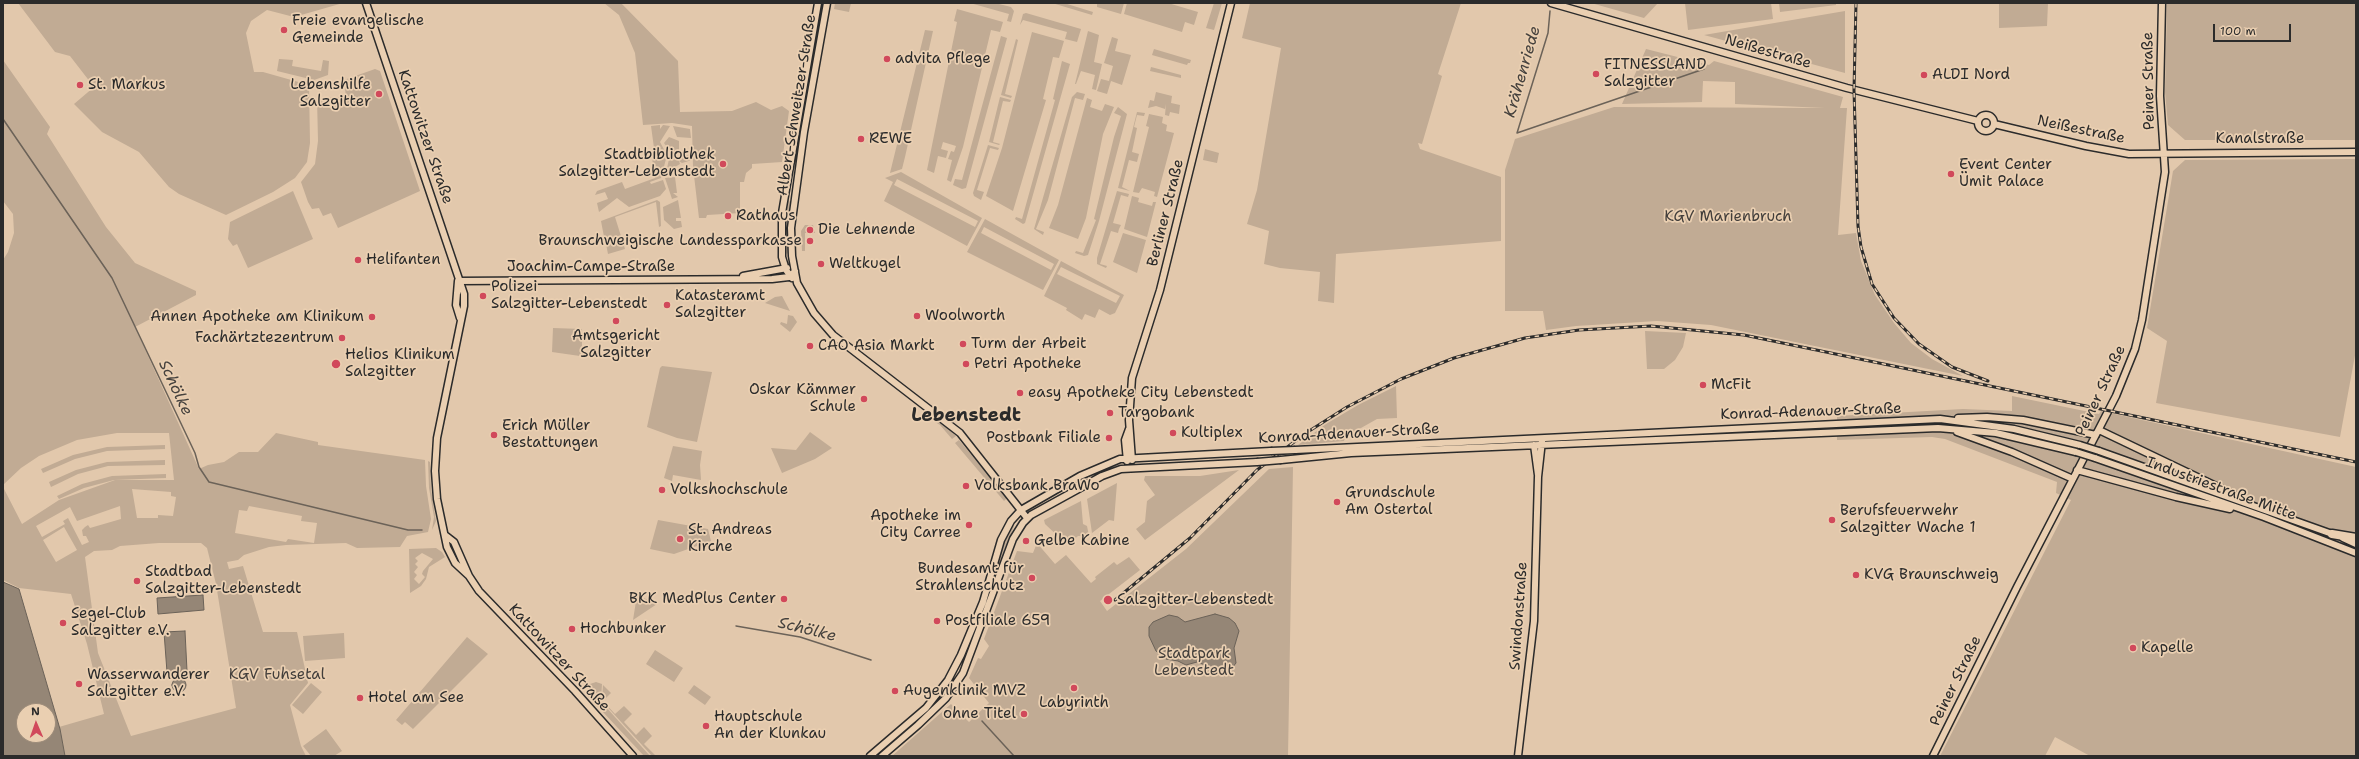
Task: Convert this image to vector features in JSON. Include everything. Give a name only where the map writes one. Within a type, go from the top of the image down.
[{"type":"highway","points":[[2332,534],[2356,538]]},
{"type":"street","name":"Kattowitzer Straße","points":[[366,3],[451,251],[458,281],[456,305],[460,319],[435,457],[437,499],[447,547],[455,563],[469,576],[479,591],[575,691],[633,756]]},
{"type":"street","name":"Albert-Schweitzer-Straße","points":[[818,3],[787,191],[782,213],[781,240],[785,268],[790,277],[797,283],[814,312],[833,335],[954,429],[1027,518]]},
{"type":"street","name":"Albert-Schweitzer-Straße","points":[[797,283],[791,243],[794,205],[827,3]]},
{"type":"street","name":"Berliner Straße","points":[[1133,458],[1129,429],[1132,378],[1162,283],[1230,3]]},
{"type":"street","name":"Neißestraße","points":[[1551,3],[1854,90],[1978,121]]},
{"type":"street","name":"Peiner Straße","points":[[1933,756],[2124,379],[2139,336],[2162,194],[2164,153],[2160,104],[2162,3]]},
{"type":"street","points":[[1988,115],[1992,117],[1994,124],[1990,129],[1985,130],[1980,127],[1978,121],[1981,117],[1988,115]]},
{"type":"street","name":"Neißestraße","points":[[1994,124],[2113,152],[2164,153]]},
{"type":"street","name":"Kanalstraße","points":[[2164,153],[2356,152]]},
{"type":"street","points":[[787,191],[794,205]]},
{"type":"street","name":"Joachim-Campe-Straße","points":[[724,278],[785,268],[795,271]]},
{"type":"street","points":[[790,277],[795,271]]},
{"type":"street","name":"Joachim-Campe-Straße","points":[[458,281],[724,278],[772,279],[790,277]]},
{"type":"street","points":[[1940,419],[1969,417],[2010,418],[2098,432],[2228,490],[2247,502]]},
{"type":"street","name":"Konrad-Adenauer-Straße","points":[[1021,510],[1080,476],[1112,462],[1126,458],[1940,419],[2014,429],[2080,445]]},
{"type":"street","points":[[1938,428],[1978,438],[2073,478]]},
{"type":"street","name":"Konrad-Adenauer-Straße","points":[[1027,518],[1102,476],[1131,468],[1257,462],[1350,453],[1938,428],[1996,433],[2076,452]]},
{"type":"street","name":"Berliner Straße","points":[[1126,458],[1125,436],[1129,429]]},
{"type":"street","points":[[1534,445],[1541,438],[1543,445]]},
{"type":"street","name":"Swindonstraße","points":[[1534,445],[1534,461],[1538,477]]},
{"type":"street","name":"Swindonstraße","points":[[1518,756],[1534,621],[1538,477],[1543,445]]},
{"type":"street","name":"Industriestraße Mitte","points":[[2080,445],[2247,502],[2356,544]]},
{"type":"street","name":"Industriestraße Mitte","points":[[2076,452],[2264,517],[2356,553]]},
{"type":"street","points":[[1126,458],[1131,468]]},
{"type":"street","points":[[1131,468],[1133,458]]},
{"type":"street","points":[[2077,470],[2176,497],[2264,517]]},
{"type":"street","points":[[870,756],[922,712],[948,680],[961,655],[983,602],[1001,540],[1011,521],[1021,510]]},
{"type":"street","points":[[882,756],[918,725],[946,698],[963,673],[1013,539],[1027,518]]},
{"type":"green space","points":[[18,3],[343,3],[294,17],[267,10],[251,21],[246,33],[254,72],[263,72],[309,85],[310,143],[307,162],[295,178],[273,192],[226,215],[179,194],[169,187],[139,152],[102,132],[74,104],[94,87],[70,56],[55,52]]},
{"type":"green space","points":[[604,3],[621,3],[678,61],[680,112],[732,111],[756,102],[771,110],[782,106],[789,111],[782,162],[752,164],[752,168],[746,173],[744,182],[740,182],[740,213],[707,215],[706,218],[699,218],[693,167],[692,126],[672,123],[643,125],[635,53],[619,15]]},
{"type":"green space","points":[[835,3],[851,3],[849,12],[834,9]]},
{"type":"green space","points":[[970,3],[995,3],[1011,7],[1014,11],[1011,22],[1007,21],[1009,14]]},
{"type":"green space","points":[[1052,3],[1064,3],[1093,12],[1092,15]]},
{"type":"green space","points":[[1092,3],[1124,3],[1121,14],[1097,7],[1097,4]]},
{"type":"green space","points":[[1127,3],[1168,3],[1198,12],[1194,25],[1185,22],[1182,32],[1124,14]]},
{"type":"green space","points":[[1214,3],[1222,3],[1214,30],[1206,28]]},
{"type":"green space","points":[[1250,3],[1461,3],[1438,74],[1442,76],[1422,144],[1418,143],[1420,149],[1501,177],[1501,241],[1336,254],[1334,303],[1318,301],[1320,272],[1280,268],[1264,264],[1269,231],[1247,224],[1257,190],[1281,48],[1242,38]]},
{"type":"green space","points":[[1591,3],[1658,3],[1644,18]]},
{"type":"green space","points":[[1685,3],[1771,3],[1773,19],[1688,30]]},
{"type":"green space","points":[[1779,3],[1836,3],[1836,5],[1780,12]]},
{"type":"green space","points":[[1999,3],[2048,3],[2047,26],[1999,28]]},
{"type":"green space","points":[[2167,3],[2356,3],[2356,140],[2185,140],[2168,125],[2165,92]]},
{"type":"green space","points":[[957,9],[1003,22],[1000,32],[991,30],[963,147],[951,182],[947,180],[952,160],[948,159],[951,151],[954,152],[956,146],[943,142],[941,149],[948,151],[946,158],[938,156],[934,173],[927,170],[957,22],[954,21]]},
{"type":"green space","points":[[1845,11],[1845,73],[1704,35]]},
{"type":"green space","points":[[1026,13],[1081,29],[1077,42],[1065,39],[1067,32],[1023,20],[1020,25],[1023,14]]},
{"type":"green space","points":[[925,30],[933,31],[905,157],[902,169],[890,173]]},
{"type":"green space","points":[[1088,31],[1099,35],[1094,62],[1102,64],[1096,90],[1092,89],[1095,75],[1081,71],[1075,84]]},
{"type":"green space","points":[[1032,32],[1064,41],[1059,58],[1053,57],[1043,99],[1046,100],[1013,211],[986,196],[1002,148]]},
{"type":"green space","points":[[1001,36],[1007,38],[966,188],[962,189],[953,185],[955,179],[962,180]]},
{"type":"green space","points":[[1112,37],[1118,39],[1115,51],[1131,55],[1122,85],[1111,81],[1107,94],[1097,91],[1101,79],[1109,81],[1113,66],[1104,63]]},
{"type":"green space","points":[[1016,39],[1018,40],[1005,94],[1012,96],[1011,98],[1001,95]]},
{"type":"green space","points":[[1154,49],[1191,60],[1190,63],[1187,65],[1152,55]]},
{"type":"green space","name":"KGV Marienbruch","points":[[1646,49],[1709,65],[1714,61],[1843,97],[1840,108],[1847,108],[1838,235],[1856,233],[1861,261],[1875,295],[1894,323],[1911,343],[1932,359],[1963,376],[1711,325],[1657,321],[1576,326],[1546,330],[1543,311],[1505,311],[1505,170],[1515,139],[1614,107],[1825,108],[1735,104],[1735,82],[1703,81],[1702,102],[1622,104]]},
{"type":"green space","points":[[279,59],[293,60],[292,66],[321,71],[323,60],[329,61],[328,75],[314,80],[277,71]]},
{"type":"green space","name":"KGV Fuhsetal","points":[[3,60],[50,127],[47,134],[106,227],[135,263],[196,291],[196,295],[135,327],[199,469],[208,465],[224,462],[239,452],[258,452],[276,433],[318,442],[318,445],[425,460],[426,486],[431,519],[428,532],[407,536],[400,547],[357,548],[346,543],[286,545],[269,547],[244,555],[238,560],[227,562],[229,569],[243,566],[263,632],[297,632],[308,683],[290,705],[301,746],[306,756],[65,756],[59,727],[104,714],[87,644],[71,594],[19,588],[3,580],[3,487],[22,524],[59,500],[115,480],[174,480],[169,433],[117,433],[77,440],[39,456],[21,468],[3,485],[3,260],[8,252],[14,233],[13,214],[3,201]],"holes":[[[132,489],[171,492],[171,496],[176,497],[173,516],[158,515],[158,518],[137,518]],[[120,506],[121,519],[90,528],[88,525],[82,530],[83,536],[86,536],[89,542],[82,545],[68,518],[63,521],[65,524],[42,537],[36,526],[70,507],[77,521]],[[249,506],[302,516],[301,521],[317,523],[314,543],[288,539],[286,542],[235,533],[239,510],[247,511]],[[64,527],[77,550],[56,562],[43,540]],[[159,543],[201,543],[207,548],[216,584],[236,708],[131,736],[98,653],[85,557],[94,551],[112,550],[120,546]]]},
{"type":"green space","points":[[1062,61],[1070,64],[1025,223],[1023,224],[1015,219],[1016,217],[1022,219],[1055,100],[1053,99]]},
{"type":"green space","points":[[1151,67],[1181,75],[1181,78],[1150,71]]},
{"type":"green space","points":[[375,69],[380,71],[420,191],[338,228],[331,213],[323,216],[319,208],[312,209],[301,182],[315,164],[318,141],[317,98],[346,97],[344,80]]},
{"type":"green space","points":[[1077,92],[1085,94],[1083,100],[1075,98],[1048,200],[1036,229],[1044,232],[1043,235],[1034,229],[1072,97]]},
{"type":"green space","points":[[1156,92],[1172,96],[1171,103],[1180,105],[1179,114],[1170,112],[1169,116],[1165,115],[1166,104],[1165,109],[1156,106],[1148,108],[1150,100],[1154,101]]},
{"type":"green space","points":[[1000,97],[1011,100],[1010,102],[1003,101],[993,142],[1000,144],[999,145],[989,142]]},
{"type":"green space","points":[[1087,98],[1092,100],[1090,107],[1102,111],[1105,104],[1114,107],[1103,134],[1086,218],[1078,239],[1049,228],[1058,205]]},
{"type":"green space","points":[[1118,107],[1127,114],[1099,221],[1088,255],[1084,256],[1075,253],[1076,251],[1083,253],[1096,220],[1094,219],[1114,137],[1121,116],[1114,113]]},
{"type":"green space","points":[[1137,112],[1145,113],[1144,116],[1137,115],[1134,127],[1137,128],[1132,152],[1139,154],[1137,162],[1129,160],[1122,187],[1130,191],[1118,188]]},
{"type":"green space","points":[[1149,114],[1163,117],[1162,123],[1167,125],[1166,131],[1174,133],[1157,197],[1154,196],[1155,192],[1142,188],[1139,193],[1133,192],[1149,127],[1146,126]]},
{"type":"green space","points":[[660,125],[660,129],[663,125],[670,126],[660,142],[667,155],[661,178],[650,182],[651,184],[663,180],[666,189],[660,196],[629,207],[617,198],[599,212],[597,203],[608,199],[605,192],[595,195],[597,191],[622,182],[625,189],[655,178],[655,173],[653,173],[652,148],[654,148],[651,126]]},
{"type":"green space","points":[[673,126],[690,129],[691,138],[677,137]]},
{"type":"green space","points":[[669,137],[679,141],[679,150],[671,153],[664,143]]},
{"type":"green space","points":[[988,145],[999,148],[998,150],[990,148],[977,190],[984,192],[981,200],[974,196],[973,193]]},
{"type":"green space","points":[[1205,149],[1219,153],[1217,163],[1203,160]]},
{"type":"green space","points":[[692,154],[692,160],[682,163],[679,161],[680,164],[675,167],[675,174],[666,173],[669,159]]},
{"type":"green space","points":[[2356,159],[2356,350],[2340,437],[2156,403],[2167,341],[2147,328],[2173,171],[2185,160]]},
{"type":"green space","points":[[901,172],[982,218],[967,246],[884,201],[893,182],[885,178]],"holes":[[[897,179],[978,221],[975,227],[894,185]]]},
{"type":"green space","points":[[675,177],[677,193],[673,193],[678,197],[672,199],[665,178]]},
{"type":"green space","points":[[293,191],[313,239],[248,268],[237,244],[233,246],[228,239],[230,222]]},
{"type":"green space","points":[[1117,191],[1129,194],[1128,197],[1121,195],[1113,223],[1121,225],[1118,233],[1111,231],[1100,264],[1107,266],[1106,268],[1097,264],[1097,258]]},
{"type":"green space","points":[[1132,196],[1139,198],[1138,202],[1152,206],[1153,202],[1156,202],[1147,237],[1124,229]]},
{"type":"green space","points":[[788,199],[792,205],[789,253],[785,254],[785,224]]},
{"type":"green space","points":[[657,200],[660,202],[661,226],[659,227],[656,202],[615,217],[625,249],[608,254],[606,244],[610,242],[610,240],[605,242],[601,221]]},
{"type":"green space","points":[[678,200],[681,218],[676,218],[676,221],[681,221],[682,227],[674,229],[664,220],[663,207]]},
{"type":"green space","points":[[985,219],[1059,260],[1043,290],[967,252]],"holes":[[[984,227],[1054,264],[1051,270],[981,233]]]},
{"type":"green space","points":[[805,225],[813,225],[815,233],[805,233],[805,251],[802,251],[801,231]]},
{"type":"green space","points":[[1123,233],[1146,240],[1137,273],[1113,262]]},
{"type":"green space","points":[[1061,261],[1124,295],[1115,313],[1110,315],[1099,309],[1095,318],[1085,314],[1082,320],[1066,310],[1067,308],[1044,296]],"holes":[[[1061,267],[1120,296],[1116,303],[1057,274]]]},
{"type":"green space","points":[[782,296],[790,311],[765,303],[775,297]]},
{"type":"green space","points":[[788,315],[793,316],[797,322],[790,332],[780,324],[781,322],[787,324]]},
{"type":"green space","points":[[553,328],[582,329],[582,350],[580,356],[552,352]]},
{"type":"green space","points":[[1645,331],[1686,333],[1683,347],[1675,360],[1664,369],[1647,369]]},
{"type":"green space","points":[[662,366],[712,372],[697,442],[677,438],[647,427],[660,368]]},
{"type":"green space","points":[[1396,386],[1397,418],[1377,419],[1345,437],[1344,441],[1298,445],[1326,424],[1358,405]]},
{"type":"green space","points":[[2012,396],[2099,414],[2101,411],[2356,467],[2356,756],[2090,756],[2055,737],[2045,756],[1940,756],[2071,500],[2056,493],[2057,482],[1945,439],[1932,437],[1837,440],[1837,416],[1963,409],[2012,411]]},
{"type":"green space","points":[[934,418],[940,421],[956,436],[952,439],[940,425],[930,419]]},
{"type":"green space","points":[[810,432],[832,448],[815,459],[782,473],[771,448],[796,450]]},
{"type":"green space","points":[[959,440],[1007,498],[1004,501],[955,443]]},
{"type":"green space","points":[[165,445],[165,449],[107,451],[75,459],[43,473],[41,469],[73,455],[107,447]]},
{"type":"green space","points":[[673,446],[702,451],[700,465],[701,480],[673,475],[672,481],[664,478]]},
{"type":"green space","points":[[165,460],[165,465],[108,466],[78,474],[51,487],[49,482],[76,470],[107,462]]},
{"type":"green space","points":[[428,461],[430,462],[431,489],[436,521],[432,530],[434,517],[429,488]]},
{"type":"green space","name":"Stadtpark Lebenstedt","points":[[1293,467],[1288,756],[892,756],[951,704],[969,722],[989,703],[969,678],[978,658],[981,659],[989,646],[984,639],[1017,551],[1033,553],[1037,543],[1055,564],[1066,555],[1091,583],[1096,579],[1095,577],[1114,562],[1117,565],[1129,557],[1140,570],[1100,601],[1107,611],[1186,549],[1269,469]]},
{"type":"green space","points":[[1239,470],[1145,540],[1136,529],[1145,522],[1147,501],[1155,495],[1144,480],[1145,476],[1200,476]]},
{"type":"green space","points":[[166,474],[166,478],[114,480],[84,488],[59,499],[57,496],[82,484],[112,476]]},
{"type":"green space","points":[[1117,483],[1114,521],[1109,520],[1092,533],[1087,499]]},
{"type":"green space","points":[[1081,501],[1083,524],[1087,526],[1089,536],[1078,536],[1071,542],[1063,541],[1045,524],[1044,520]]},
{"type":"green space","points":[[658,520],[708,529],[711,541],[674,554],[650,549]]},
{"type":"green space","points":[[1012,524],[1014,526],[971,647],[969,646],[986,602],[1003,543]]},
{"type":"green space","points":[[436,548],[442,552],[445,557],[429,567],[426,579],[421,586],[410,593],[409,549]],"holes":[[[422,553],[433,559],[423,571],[422,574],[425,577],[419,584],[414,579],[417,575],[414,572],[418,567],[415,564],[418,561],[415,558]]]},
{"type":"green space","points":[[637,595],[657,604],[633,620]]},
{"type":"green space","points":[[344,633],[345,658],[305,661],[303,636]]},
{"type":"green space","points":[[467,637],[488,654],[413,729],[405,722],[402,725],[396,720]]},
{"type":"green space","points":[[655,650],[683,668],[674,682],[646,664]]},
{"type":"green space","points":[[596,682],[602,684],[601,699],[596,694],[586,691],[590,684]]},
{"type":"green space","points":[[311,683],[322,692],[303,714],[292,705]]},
{"type":"green space","points":[[603,685],[611,693],[603,701],[615,714],[624,706],[632,714],[624,722],[636,735],[644,727],[652,736],[644,744],[656,756],[652,756],[602,701]]},
{"type":"green space","points":[[694,685],[711,697],[705,705],[688,693]]},
{"type":"green space","points":[[590,694],[597,697],[650,756],[644,756],[588,696]]},
{"type":"green space","points":[[326,729],[342,751],[334,756],[311,756],[303,746]]},
{"type":"shaded area","points":[[3,582],[19,589],[52,703],[16,703],[16,743],[56,743],[56,715],[65,756],[3,756]]},
{"type":"shaded area","points":[[203,595],[204,610],[158,614],[157,598]]},
{"type":"shaded area","points":[[1215,614],[1229,618],[1235,623],[1239,631],[1234,648],[1236,663],[1232,668],[1225,672],[1197,662],[1186,665],[1178,661],[1166,659],[1156,651],[1149,636],[1149,627],[1153,622],[1169,615],[1178,617],[1185,622]]},
{"type":"shaded area","points":[[185,631],[187,671],[167,672],[164,632]]},
{"type":"shaded area","points":[[179,678],[184,680],[186,685],[184,690],[179,692],[174,690],[172,685],[174,680]]},
{"type":"waterway","name":"Krähenriede","points":[[1550,11],[1548,33],[1517,133],[1704,69]]},
{"type":"waterway","name":"Schölke","points":[[3,119],[112,278],[195,453],[199,467],[209,482],[408,530],[422,530]]},
{"type":"waterway","name":"Schölke","points":[[736,626],[800,637],[871,660]]},
{"type":"waterway","name":"Schölke","points":[[982,721],[1014,756]]},
{"type":"railway","points":[[1856,3],[1854,90],[1858,226],[1861,247],[1872,284],[1894,318],[1919,344],[1952,367],[1988,381]]},
{"type":"railway","points":[[1115,600],[1190,538],[1257,470],[1306,433],[1347,407],[1401,379],[1454,358],[1525,338],[1579,330],[1651,326],[1744,335],[2356,462]]},
{"type":"place","name":"Freie evangelische Gemeinde","points":[[284,30]]},
{"type":"place","name":"advita Pflege","points":[[887,59]]},
{"type":"place","name":"FITNESSLAND Salzgitter","points":[[1596,74]]},
{"type":"place","name":"ALDI Nord","points":[[1924,75]]},
{"type":"place","name":"St. Markus","points":[[80,85]]},
{"type":"place","name":"Lebenshilfe Salzgitter","points":[[379,94]]},
{"type":"place","name":"REWE","points":[[861,139]]},
{"type":"place","name":"Stadtbibliothek Salzgitter-Lebenstedt","points":[[723,164]]},
{"type":"place","name":"Event Center Ümit Palace","points":[[1951,174]]},
{"type":"place","name":"Rathaus","points":[[728,216]]},
{"type":"place","name":"Die Lehnende","points":[[810,230]]},
{"type":"place","name":"Braunschweigische Landessparkasse","points":[[810,241]]},
{"type":"place","name":"Helifanten","points":[[358,260]]},
{"type":"place","name":"Weltkugel","points":[[821,264]]},
{"type":"place","name":"Polizei Salzgitter-Lebenstedt","points":[[483,296]]},
{"type":"place","name":"Katasteramt Salzgitter","points":[[667,305]]},
{"type":"place","name":"Woolworth","points":[[917,316]]},
{"type":"place","name":"Annen Apotheke am Klinikum","points":[[372,317]]},
{"type":"place","name":"Amtsgericht Salzgitter","points":[[616,321]]},
{"type":"place","name":"Fachärtztezentrum","points":[[342,338]]},
{"type":"place","name":"Turm der Arbeit","points":[[963,344]]},
{"type":"place","name":"CAO Asia Markt","points":[[810,346]]},
{"type":"place","name":"Helios Klinikum Salzgitter","points":[[336,364]]},
{"type":"place","name":"Petri Apotheke","points":[[966,364]]},
{"type":"place","name":"McFit","points":[[1703,385]]},
{"type":"place","name":"easy Apotheke City Lebenstedt","points":[[1020,393]]},
{"type":"place","name":"Oskar Kämmer Schule","points":[[864,399]]},
{"type":"place","name":"Targobank","points":[[1110,413]]},
{"type":"place","name":"Kultiplex","points":[[1173,433]]},
{"type":"place","name":"Erich Müller Bestattungen","points":[[494,435]]},
{"type":"place","name":"Postbank Filiale","points":[[1109,438]]},
{"type":"place","name":"Volksbank BraWo","points":[[966,486]]},
{"type":"place","name":"Volkshochschule","points":[[662,490]]},
{"type":"place","name":"Grundschule Am Ostertal","points":[[1337,502]]},
{"type":"place","name":"Berufsfeuerwehr Salzgitter Wache 1","points":[[1832,520]]},
{"type":"place","name":"Apotheke im City Carree","points":[[969,525]]},
{"type":"place","name":"St. Andreas Kirche","points":[[680,539]]},
{"type":"place","name":"Gelbe Kabine","points":[[1026,541]]},
{"type":"place","name":"KVG Braunschweig","points":[[1856,575]]},
{"type":"place","name":"Bundesamt für Strahlenschutz","points":[[1032,578]]},
{"type":"place","name":"Stadtbad Salzgitter-Lebenstedt","points":[[137,581]]},
{"type":"place","name":"BKK MedPlus Center","points":[[784,599]]},
{"type":"place","name":"Salzgitter-Lebenstedt","points":[[1108,600]]},
{"type":"place","name":"Postfiliale 659","points":[[937,621]]},
{"type":"place","name":"Segel-Club Salzgitter e.V.","points":[[63,623]]},
{"type":"place","name":"Hochbunker","points":[[572,629]]},
{"type":"place","name":"Kapelle","points":[[2133,648]]},
{"type":"place","name":"Wasserwanderer Salzgitter e.V.","points":[[79,684]]},
{"type":"place","name":"Labyrinth","points":[[1074,688]]},
{"type":"place","name":"Augenklinik MVZ","points":[[895,691]]},
{"type":"place","name":"Hotel am See","points":[[360,698]]},
{"type":"place","name":"ohne Titel","points":[[1024,714]]},
{"type":"place","name":"Hauptschule An der Klunkau","points":[[706,726]]},
{"type":"district","name":"Lebenstedt","points":[[966,416]]}]
